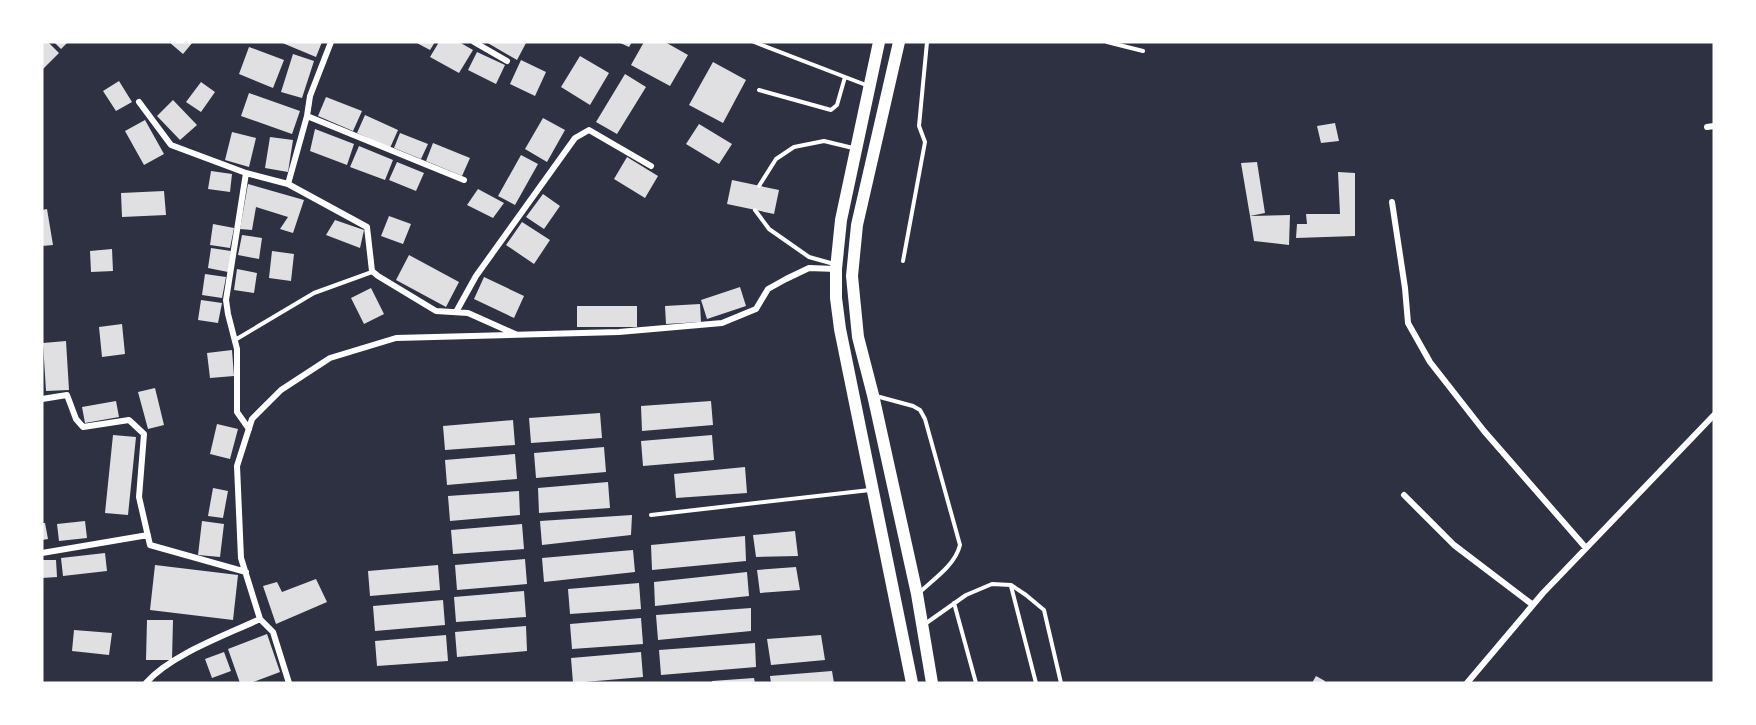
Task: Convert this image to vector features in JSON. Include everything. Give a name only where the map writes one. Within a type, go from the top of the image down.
[{"type":"highway","points":[[879,42],[841,220],[836,267],[836,298],[840,329],[912,683]]},
{"type":"highway","points":[[899,42],[857,225],[852,276],[858,337],[917,594],[932,683]]},
{"type":"street","points":[[288,184],[307,116],[310,96],[331,42]]},
{"type":"street","points":[[474,42],[507,61]]},
{"type":"street","points":[[139,102],[171,145],[246,172],[288,184],[367,227],[372,271],[436,311],[468,313],[517,335]]},
{"type":"street","points":[[307,116],[464,180]]},
{"type":"street","points":[[456,312],[476,276],[575,138],[589,130],[651,166]]},
{"type":"street","points":[[246,172],[226,300],[237,348],[237,412],[249,429]]},
{"type":"street","points":[[1392,202],[1405,288],[1407,323],[1430,362],[1484,431],[1586,548]]},
{"type":"street","points":[[289,683],[273,632],[261,619],[241,558],[237,466],[252,419],[281,390],[330,358],[396,338],[620,332],[723,323],[756,309],[768,289],[786,279],[810,268],[836,267]]},
{"type":"street","points":[[42,399],[67,395],[76,419],[83,426],[129,420],[144,434],[139,496],[150,545],[246,572]]},
{"type":"street","points":[[1467,683],[1533,605],[1714,415]]},
{"type":"street","points":[[1404,495],[1454,545],[1533,605]]},
{"type":"street","points":[[42,552],[148,535]]},
{"type":"street","points":[[146,683],[153,674],[177,659],[261,619]]},
{"type":"lane","points":[[754,42],[870,86]]},
{"type":"lane","points":[[903,261],[925,142],[919,126],[927,42]]},
{"type":"lane","points":[[1107,42],[1143,51]]},
{"type":"lane","points":[[759,90],[831,110],[837,105],[845,77]]},
{"type":"lane","points":[[759,186],[776,159],[794,147],[824,141],[857,149]]},
{"type":"lane","points":[[755,210],[769,229],[809,257],[836,267]]},
{"type":"lane","points":[[235,340],[314,293],[372,271]]},
{"type":"lane","points":[[873,395],[920,410],[960,545],[958,554],[952,562],[917,594]]},
{"type":"lane","points":[[651,515],[873,490]]},
{"type":"lane","points":[[922,627],[966,595],[992,584],[1011,585],[1044,610],[1061,683]]},
{"type":"lane","points":[[1011,585],[1036,683]]},
{"type":"lane","points":[[954,603],[976,683]]},
{"type":"building","points":[[42,42],[48,42],[59,53],[42,70]]},
{"type":"building","points":[[54,42],[68,42],[61,49]]},
{"type":"building","points":[[169,42],[193,42],[183,54]]},
{"type":"building","points":[[280,42],[322,42],[316,57]]},
{"type":"building","points":[[415,42],[435,42],[430,50]]},
{"type":"building","points":[[439,42],[459,42],[473,50],[459,73],[430,57]]},
{"type":"building","points":[[486,42],[525,42],[526,43],[517,60]]},
{"type":"building","points":[[618,42],[632,42],[629,47]]},
{"type":"building","points":[[644,42],[665,42],[688,55],[670,86],[631,65]]},
{"type":"building","points":[[249,47],[284,60],[273,88],[239,74]]},
{"type":"building","points":[[477,52],[505,65],[496,84],[468,70]]},
{"type":"building","points":[[293,54],[314,61],[302,98],[281,92]]},
{"type":"building","points":[[580,56],[609,73],[590,105],[561,87]]},
{"type":"building","points":[[521,60],[546,72],[535,96],[510,84]]},
{"type":"building","points":[[713,62],[746,80],[723,123],[689,105]]},
{"type":"building","points":[[625,74],[646,87],[617,134],[596,122]]},
{"type":"building","points":[[119,81],[132,102],[116,111],[103,91]]},
{"type":"building","points":[[201,82],[215,92],[201,112],[186,102]]},
{"type":"building","points":[[249,93],[300,111],[292,134],[241,116]]},
{"type":"building","points":[[326,97],[362,111],[353,131],[318,116]]},
{"type":"building","points":[[173,100],[197,125],[180,140],[157,116]]},
{"type":"building","points":[[365,115],[398,130],[390,148],[357,133]]},
{"type":"building","points":[[543,118],[565,130],[547,162],[525,149]]},
{"type":"building","points":[[145,120],[164,154],[144,165],[125,131]]},
{"type":"building","points":[[1335,123],[1339,141],[1321,143],[1317,126]]},
{"type":"building","points":[[699,124],[732,144],[719,164],[686,144]]},
{"type":"building","points":[[315,129],[354,144],[347,165],[310,151]]},
{"type":"building","points":[[232,132],[256,138],[249,167],[225,160]]},
{"type":"building","points":[[400,133],[428,144],[421,159],[394,148]]},
{"type":"building","points":[[270,137],[293,140],[288,172],[265,168]]},
{"type":"building","points":[[433,143],[470,158],[462,176],[426,161]]},
{"type":"building","points":[[359,146],[393,160],[385,180],[350,167]]},
{"type":"building","points":[[521,155],[538,164],[515,205],[498,196]]},
{"type":"building","points":[[627,157],[658,176],[645,198],[614,179]]},
{"type":"building","points":[[397,162],[424,173],[416,191],[389,180]]},
{"type":"building","points":[[1257,162],[1265,213],[1250,216],[1241,163]]},
{"type":"building","points":[[211,171],[232,174],[230,192],[208,189]]},
{"type":"building","points":[[1338,172],[1355,173],[1355,236],[1296,238],[1297,224],[1307,224],[1306,214],[1340,214]]},
{"type":"building","points":[[732,180],[779,190],[774,214],[727,204]]},
{"type":"building","points":[[248,184],[304,200],[293,233],[280,229],[288,217],[256,207],[252,230],[240,229]]},
{"type":"building","points":[[478,189],[504,203],[493,218],[467,205]]},
{"type":"building","points":[[164,191],[166,215],[122,217],[121,193]]},
{"type":"building","points":[[543,194],[560,206],[544,229],[526,217]]},
{"type":"building","points":[[47,209],[53,245],[42,246],[42,210]]},
{"type":"building","points":[[1290,215],[1289,245],[1254,241],[1250,216]]},
{"type":"building","points":[[389,216],[411,224],[403,244],[381,236]]},
{"type":"building","points":[[335,220],[364,230],[360,248],[326,235]]},
{"type":"building","points":[[522,222],[550,240],[534,264],[506,245]]},
{"type":"building","points":[[213,224],[234,228],[230,248],[210,245]]},
{"type":"building","points":[[242,235],[262,238],[259,259],[238,255]]},
{"type":"building","points":[[211,248],[231,251],[228,272],[208,268]]},
{"type":"building","points":[[112,249],[113,271],[91,272],[90,251]]},
{"type":"building","points":[[272,251],[294,254],[291,281],[269,278]]},
{"type":"building","points":[[409,255],[459,282],[446,307],[396,280]]},
{"type":"building","points":[[237,269],[257,273],[254,293],[234,290]]},
{"type":"building","points":[[205,274],[226,277],[222,298],[202,295]]},
{"type":"building","points":[[484,277],[524,296],[514,318],[474,299]]},
{"type":"building","points":[[740,287],[746,306],[707,319],[701,300]]},
{"type":"building","points":[[371,288],[384,314],[364,324],[351,298]]},
{"type":"building","points":[[201,300],[222,303],[218,323],[198,320]]},
{"type":"building","points":[[700,304],[701,322],[666,324],[665,306]]},
{"type":"building","points":[[577,306],[637,306],[637,327],[577,327]]},
{"type":"building","points":[[122,324],[125,354],[102,357],[99,327]]},
{"type":"building","points":[[66,341],[69,390],[46,391],[43,343]]},
{"type":"building","points":[[232,350],[234,376],[210,378],[207,353]]},
{"type":"building","points":[[155,388],[164,425],[148,429],[138,392]]},
{"type":"building","points":[[116,401],[119,417],[85,423],[82,407]]},
{"type":"building","points":[[711,401],[713,425],[642,431],[641,406]]},
{"type":"building","points":[[600,413],[602,438],[531,443],[529,418]]},
{"type":"building","points":[[513,420],[515,445],[445,450],[443,426]]},
{"type":"building","points":[[217,424],[238,429],[230,459],[210,454]]},
{"type":"building","points":[[113,435],[136,437],[128,515],[105,513]]},
{"type":"building","points":[[712,435],[714,460],[643,466],[641,441]]},
{"type":"building","points":[[604,447],[606,472],[536,478],[534,453]]},
{"type":"building","points":[[515,454],[517,479],[447,485],[445,460]]},
{"type":"building","points":[[745,467],[747,493],[676,498],[674,474]]},
{"type":"building","points":[[608,482],[610,508],[539,513],[538,488]]},
{"type":"building","points":[[213,488],[228,491],[223,518],[208,516]]},
{"type":"building","points":[[519,491],[520,515],[450,521],[448,496]]},
{"type":"building","points":[[632,515],[631,535],[542,545],[540,521]]},
{"type":"building","points":[[85,521],[87,538],[59,541],[57,524]]},
{"type":"building","points":[[202,521],[224,524],[220,557],[198,555]]},
{"type":"building","points":[[42,523],[45,523],[48,539],[42,540]]},
{"type":"building","points":[[522,524],[524,549],[453,554],[451,530]]},
{"type":"building","points":[[795,531],[798,556],[756,557],[753,535]]},
{"type":"building","points":[[745,536],[746,561],[652,570],[651,545]]},
{"type":"building","points":[[633,550],[635,572],[544,582],[542,558]]},
{"type":"building","points":[[105,553],[107,571],[63,576],[61,558]]},
{"type":"building","points":[[525,559],[527,584],[457,590],[455,565]]},
{"type":"building","points":[[42,560],[56,560],[57,577],[42,578]]},
{"type":"building","points":[[155,565],[238,575],[233,620],[150,610]]},
{"type":"building","points":[[438,565],[440,590],[370,596],[368,571]]},
{"type":"building","points":[[796,567],[800,590],[760,593],[757,570]]},
{"type":"building","points":[[747,572],[749,596],[655,606],[654,582]]},
{"type":"building","points":[[316,579],[327,602],[276,624],[263,586],[277,582],[282,592]]},
{"type":"building","points":[[639,583],[641,609],[570,614],[568,589]]},
{"type":"building","points":[[524,591],[526,617],[456,622],[454,597]]},
{"type":"building","points":[[443,600],[445,625],[375,631],[373,606]]},
{"type":"building","points":[[751,608],[751,631],[658,640],[656,615]]},
{"type":"building","points":[[641,618],[643,644],[572,649],[570,624]]},
{"type":"building","points":[[147,620],[173,620],[172,660],[146,660]]},
{"type":"building","points":[[526,626],[527,651],[457,657],[455,632]]},
{"type":"building","points":[[74,630],[112,633],[109,655],[72,651]]},
{"type":"building","points":[[267,634],[280,672],[251,683],[240,683],[228,649]]},
{"type":"building","points":[[446,635],[448,661],[377,666],[375,641]]},
{"type":"building","points":[[821,635],[825,660],[771,665],[767,639]]},
{"type":"building","points":[[755,643],[756,667],[661,675],[659,650]]},
{"type":"building","points":[[224,652],[231,671],[212,678],[205,659]]},
{"type":"building","points":[[641,652],[643,677],[573,683],[571,658]]},
{"type":"building","points":[[832,671],[834,683],[771,683],[770,676]]},
{"type":"building","points":[[1316,676],[1325,681],[1324,683],[1312,683]]},
{"type":"building","points":[[754,678],[755,683],[712,683],[712,681]]}]
